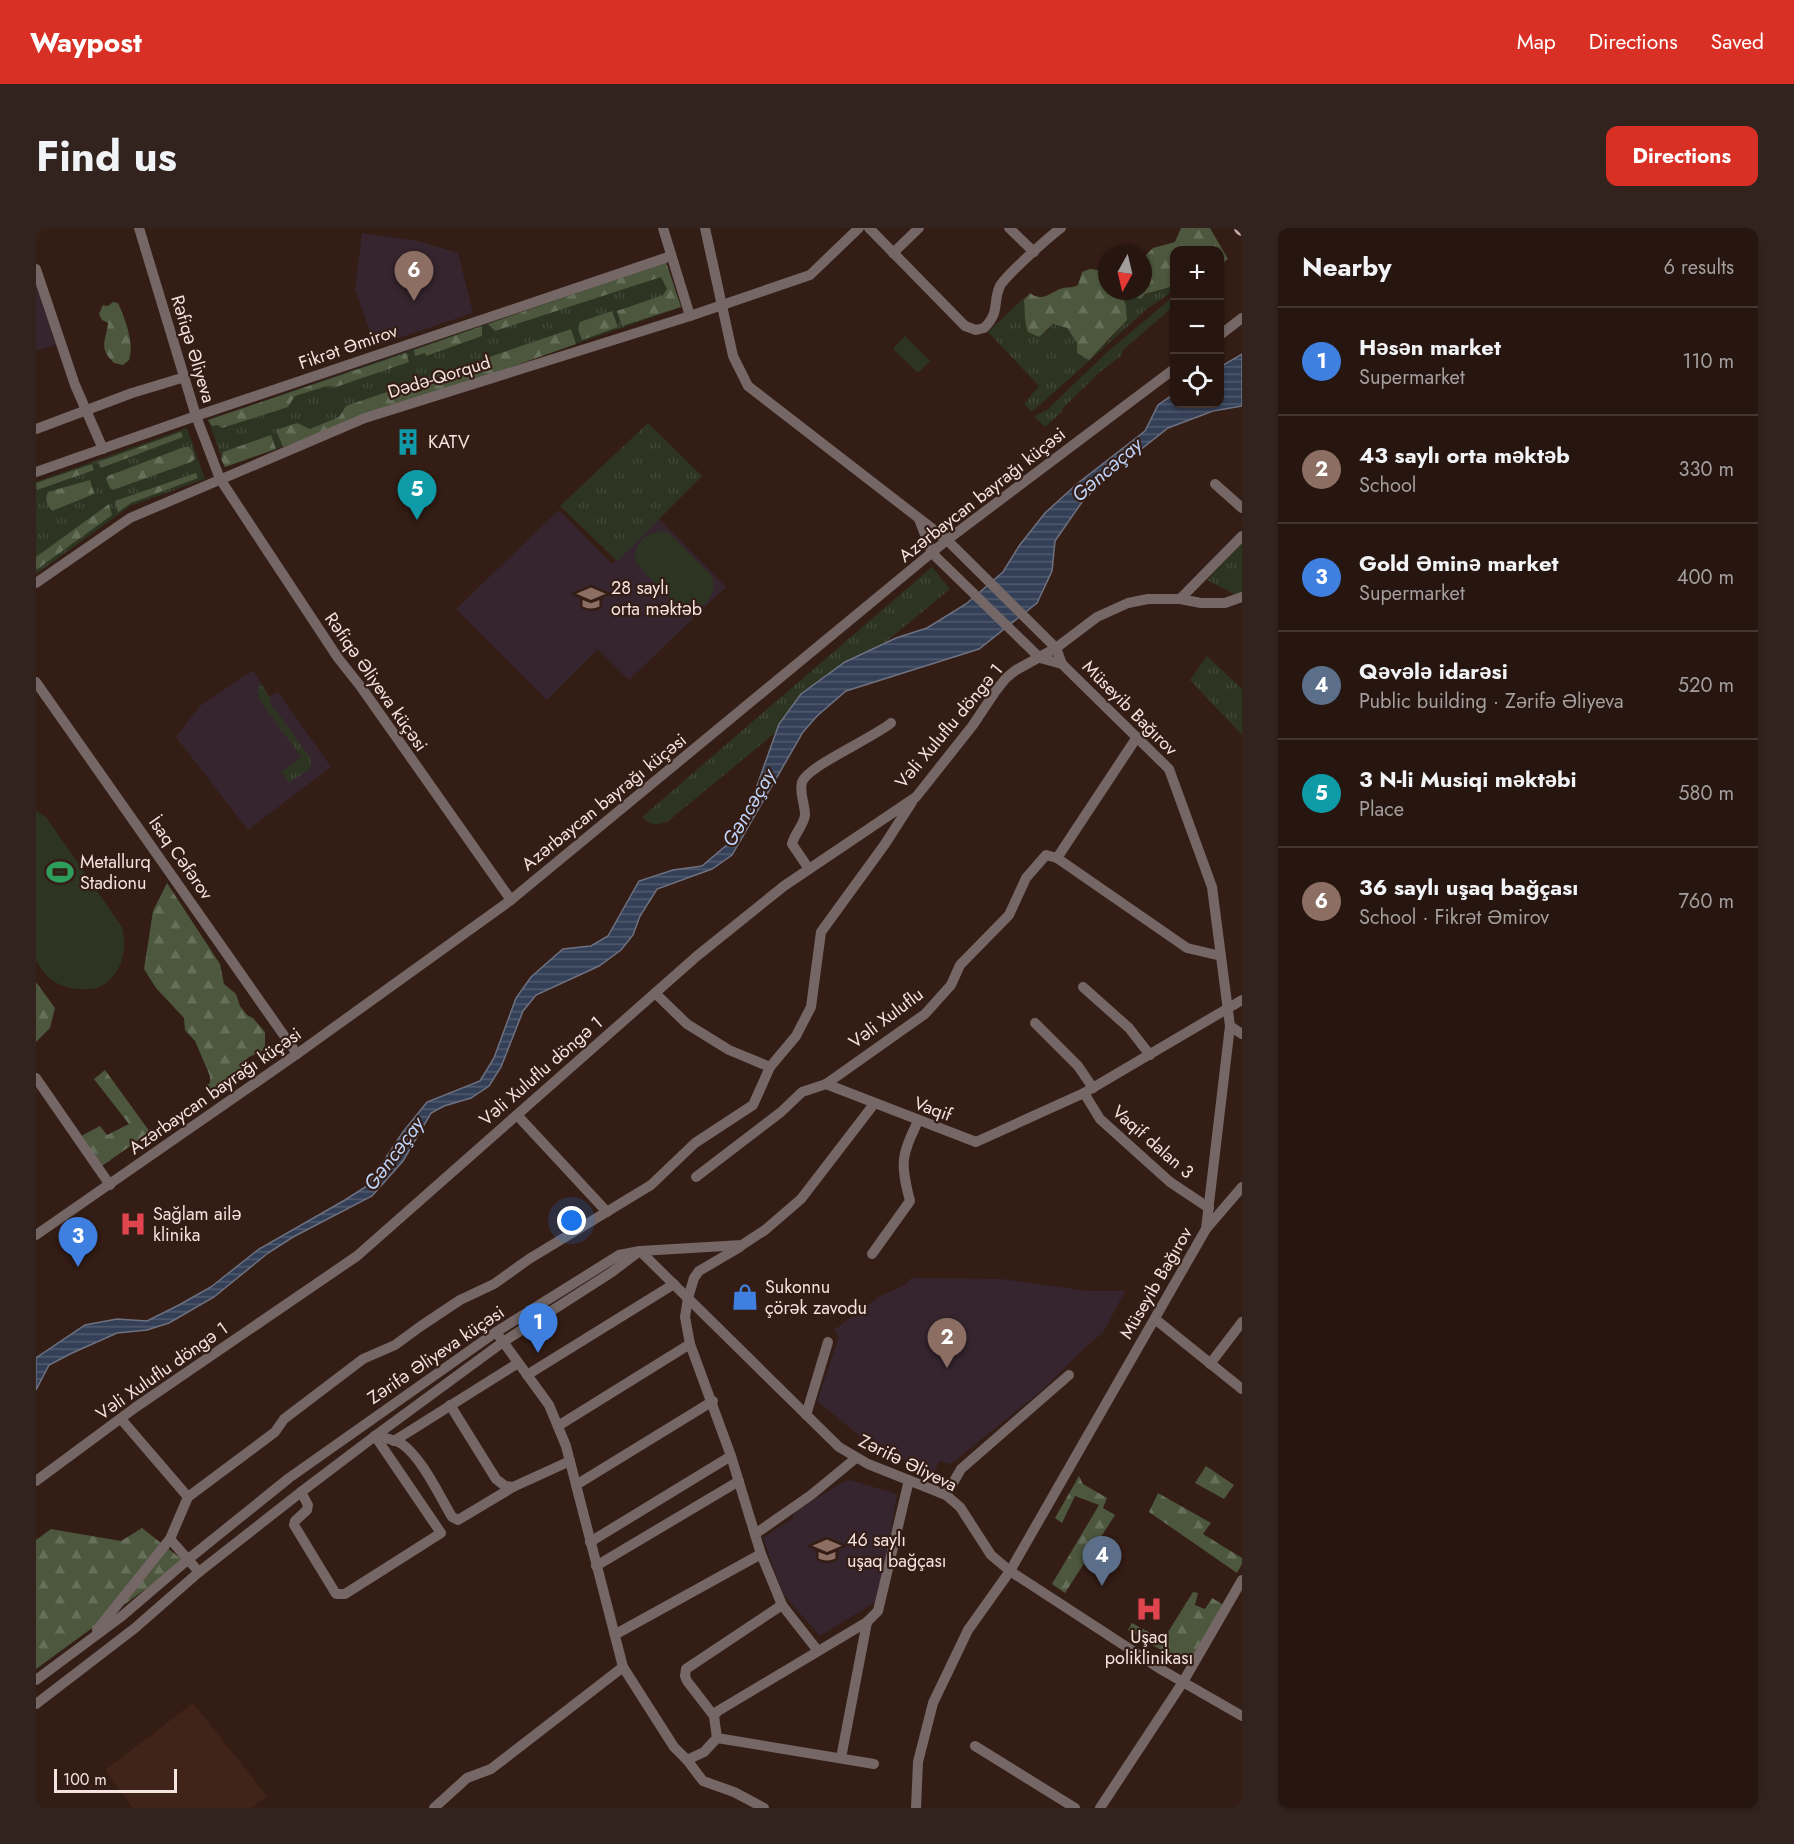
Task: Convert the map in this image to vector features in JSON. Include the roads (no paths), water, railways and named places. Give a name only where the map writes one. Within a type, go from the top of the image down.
[{"type":"street","name":"Rəfiqə Əliyeva","points":[[139,228],[196,416],[220,479]]},
{"type":"street","points":[[663,228],[690,316]]},
{"type":"street","name":"Müseyib Bağırov","points":[[705,228],[732,356],[748,386],[947,540],[1056,648],[1062,664],[1169,770],[1212,887],[1230,1026],[1206,1229],[1010,1571],[968,1630],[933,1703],[918,1762],[916,1808]]},
{"type":"street","name":"Dədə-Qorqud","points":[[36,583],[130,518],[365,418],[690,316],[810,275],[859,228]]},
{"type":"street","points":[[869,228],[965,326],[976,330],[984,328],[996,312],[997,295],[1003,281],[1061,228]]},
{"type":"street","points":[[893,253],[919,228]]},
{"type":"street","points":[[1009,228],[1034,252]]},
{"type":"street","name":"Fikrət Əmirov","points":[[36,472],[671,255]]},
{"type":"street","points":[[36,269],[75,385],[103,449]]},
{"type":"street","points":[[1224,332],[1242,318]]},
{"type":"street","name":"Azərbaycan bayrağı küçəsi","points":[[36,1236],[297,1054],[511,900],[947,540],[1170,372]]},
{"type":"street","points":[[36,429],[132,393],[185,377]]},
{"type":"street","name":"Rəfiqə Əliyeva küçəsi","points":[[220,479],[338,658],[361,687],[511,900]]},
{"type":"street","points":[[1215,484],[1242,508]]},
{"type":"street","name":"Müseyib Bağırov","points":[[918,516],[932,553],[1040,658],[1062,664]]},
{"type":"street","points":[[1180,599],[1242,536]]},
{"type":"street","points":[[1040,658],[1097,617],[1128,603],[1148,599],[1180,599],[1201,603],[1225,603],[1242,597]]},
{"type":"street","name":"Vəli Xuluflu döngə 1","points":[[36,1481],[121,1419],[357,1256],[655,993],[758,907],[809,869],[916,797],[973,725],[1006,678],[1027,663],[1040,658]]},
{"type":"street","name":"İsaq Cəfərov","points":[[36,682],[297,1054]]},
{"type":"street","points":[[809,869],[792,844],[805,817],[801,792],[803,780],[808,773],[882,731],[891,723]]},
{"type":"street","points":[[1137,737],[1057,858],[1186,948],[1221,956]]},
{"type":"street","points":[[86,1643],[171,1539],[188,1497],[274,1431],[284,1419],[363,1359],[396,1345],[460,1300],[494,1284],[529,1258],[651,1185],[695,1143],[753,1106],[770,1067],[796,1036],[811,1007],[821,932],[916,797]]},
{"type":"street","name":"Vəli Xuluflu","points":[[826,1084],[925,1014],[951,985],[960,965],[1009,915],[1026,878],[1046,855],[1057,858]]},
{"type":"street","points":[[1083,987],[1129,1028],[1150,1055]]},
{"type":"street","points":[[655,993],[687,1024],[729,1050],[770,1067]]},
{"type":"street","name":"Vaqif","points":[[874,1104],[976,1142],[1088,1091],[1242,1000]]},
{"type":"street","name":"Vaqif dalan 3","points":[[1035,1023],[1078,1066],[1100,1119],[1170,1182],[1209,1208]]},
{"type":"street","points":[[1230,1026],[1242,1034]]},
{"type":"street","points":[[36,1078],[110,1185]]},
{"type":"street","points":[[696,1177],[781,1112],[802,1092],[826,1084],[874,1104],[801,1199],[765,1230],[699,1271],[694,1278],[685,1317],[690,1344],[713,1401],[761,1554],[782,1605],[818,1651]]},
{"type":"street","points":[[517,1114],[607,1212]]},
{"type":"street","points":[[872,1254],[910,1201],[903,1176],[903,1156],[918,1121]]},
{"type":"street","points":[[1206,1229],[1242,1187]]},
{"type":"street","points":[[640,1251],[742,1245]]},
{"type":"street","name":"Zərifə Əliyeva","points":[[640,1251],[839,1447],[856,1458],[946,1495],[960,1507],[991,1555],[1010,1571],[1184,1682],[1242,1716]]},
{"type":"street","name":"Zərifə Əliyeva küçəsi","points":[[36,1680],[122,1616],[289,1478],[385,1408],[496,1332],[619,1256],[640,1251]]},
{"type":"street","name":"Zərifə Əliyeva küçəsi","points":[[36,1704],[135,1628],[199,1572],[375,1436],[503,1342],[612,1272],[640,1251]]},
{"type":"street","points":[[527,1375],[674,1284]]},
{"type":"street","points":[[1155,1319],[1242,1389]]},
{"type":"street","points":[[1210,1364],[1242,1322]]},
{"type":"street","points":[[496,1332],[549,1405],[558,1426],[570,1461],[623,1667],[674,1747],[703,1781],[734,1792],[764,1808]]},
{"type":"street","points":[[806,1415],[828,1342]]},
{"type":"street","points":[[558,1426],[690,1344]]},
{"type":"street","points":[[394,1441],[518,1363]]},
{"type":"street","points":[[946,1495],[961,1469],[1068,1375]]},
{"type":"street","points":[[576,1485],[713,1401]]},
{"type":"street","points":[[450,1405],[496,1479],[505,1486],[513,1487]]},
{"type":"street","points":[[121,1419],[188,1497]]},
{"type":"street","points":[[375,1436],[402,1444],[415,1456],[452,1517],[458,1520],[513,1487],[570,1461]]},
{"type":"street","points":[[301,1492],[308,1504],[307,1510],[295,1521],[296,1529],[336,1594],[345,1594],[441,1533],[375,1436]]},
{"type":"street","points":[[590,1542],[731,1456]]},
{"type":"street","points":[[755,1534],[811,1495],[856,1458]]},
{"type":"street","points":[[714,1716],[718,1711],[867,1622],[878,1611],[909,1480]]},
{"type":"street","points":[[596,1566],[739,1481]]},
{"type":"street","points":[[171,1539],[199,1572]]},
{"type":"street","points":[[616,1634],[761,1554]]},
{"type":"street","points":[[1100,1808],[1184,1682],[1242,1580]]},
{"type":"street","points":[[717,1738],[714,1716],[687,1681],[686,1669],[782,1605]]},
{"type":"street","points":[[841,1758],[867,1622]]},
{"type":"street","points":[[434,1808],[467,1778],[491,1769],[623,1667]]},
{"type":"street","points":[[717,1738],[874,1764]]},
{"type":"street","points":[[687,1760],[704,1752],[717,1738]]},
{"type":"street","points":[[975,1746],[1075,1808]]},
{"type":"water","name":"Gəncəçay","points":[[1242,354],[1242,406],[1213,411],[1168,428],[1111,473],[1082,502],[1055,541],[1052,571],[1037,603],[979,649],[846,691],[817,716],[803,732],[732,855],[712,869],[657,889],[640,916],[633,935],[621,950],[599,966],[536,995],[523,1011],[501,1067],[489,1086],[471,1098],[444,1106],[431,1113],[403,1161],[372,1196],[293,1237],[268,1253],[214,1297],[169,1323],[147,1330],[117,1333],[49,1365],[36,1390],[36,1358],[85,1325],[117,1319],[147,1321],[211,1287],[259,1249],[367,1186],[403,1132],[427,1102],[480,1081],[494,1058],[516,998],[531,977],[563,949],[591,946],[608,936],[639,881],[673,870],[702,866],[729,843],[749,808],[779,724],[801,694],[845,662],[896,638],[927,628],[966,604],[1003,572],[1019,546],[1045,513],[1078,483],[1145,431],[1158,405],[1170,397],[1170,408],[1224,408],[1224,365]]},
{"type":"place","name":"36 saylı uşaq bağçası","points":[[414,301]]},
{"type":"place","name":"KATV","points":[[408,442]]},
{"type":"place","name":"3 N-li Musiqi məktəbi","points":[[417,520]]},
{"type":"place","name":"28 saylı orta məktəb","points":[[591,598]]},
{"type":"place","name":"Metallurq Stadionu","points":[[60,872]]},
{"type":"place","name":"Sağlam ailə klinika","points":[[133,1224]]},
{"type":"place","name":"Gold Əminə market","points":[[78,1267]]},
{"type":"place","name":"Sukonnu çörək zavodu","points":[[745,1297]]},
{"type":"place","name":"Həsən market","points":[[538,1353]]},
{"type":"place","name":"43 saylı orta məktəb","points":[[947,1368]]},
{"type":"place","name":"46 saylı uşaq bağçası","points":[[827,1550]]},
{"type":"place","name":"Qəvələ idarəsi","points":[[1102,1586]]},
{"type":"place","name":"Uşaq poliklinikası","points":[[1149,1609]]}]
